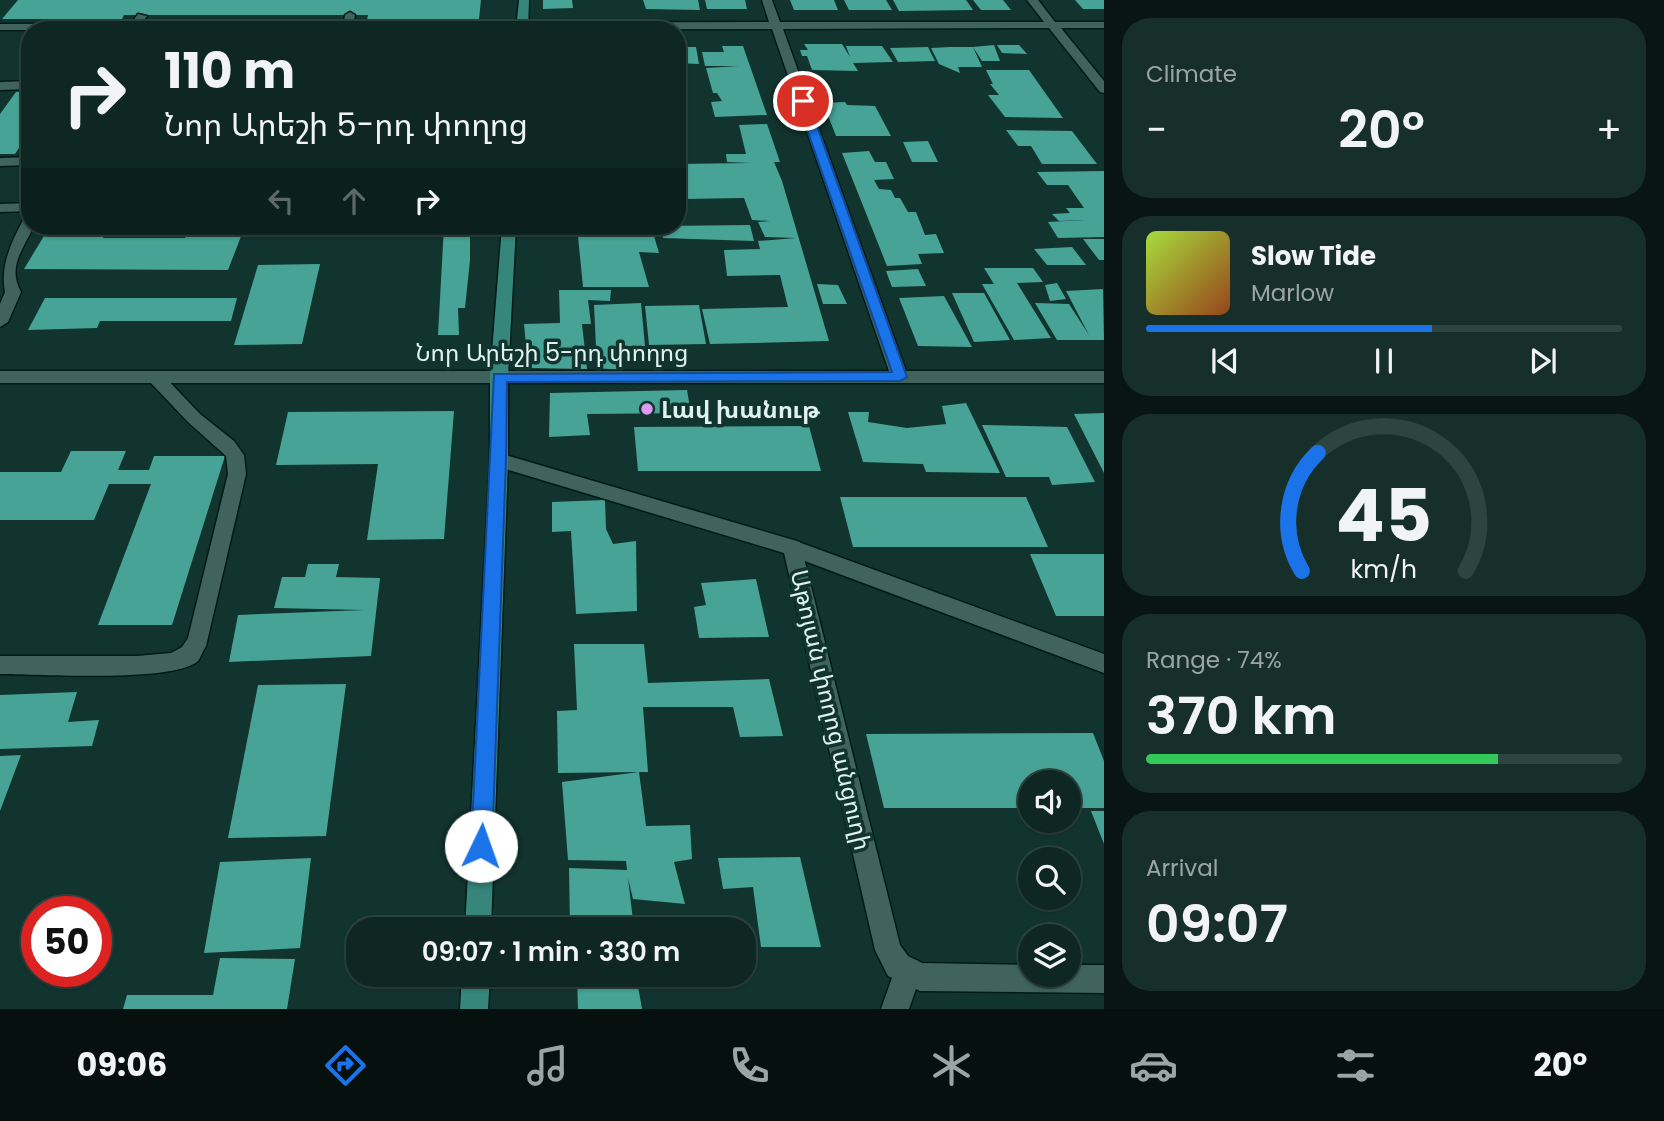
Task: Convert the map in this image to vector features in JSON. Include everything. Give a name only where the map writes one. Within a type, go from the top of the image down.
[{"type":"main road","points":[[522,21],[524,0]]},
{"type":"main road","points":[[479,917],[499,460],[499,377],[508,235]]},
{"type":"main road","points":[[474,1009],[475,987]]},
{"type":"street","points":[[768,0],[900,377]]},
{"type":"street","points":[[1032,0],[1104,89]]},
{"type":"street","points":[[138,21],[142,16]]},
{"type":"street","points":[[686,27],[1104,25]]},
{"type":"street","points":[[0,27],[21,27]]},
{"type":"street","points":[[0,86],[21,85]]},
{"type":"street","points":[[0,162],[21,161]]},
{"type":"street","points":[[0,208],[21,207]]},
{"type":"street","points":[[0,322],[13,292],[6,278],[6,269],[23,235]]},
{"type":"street","name":"Նոր Արեշի 5-րդ փողոց","points":[[0,377],[1104,376]]},
{"type":"street","points":[[0,665],[137,665],[174,662],[190,654],[198,640],[237,474],[235,455],[156,378]]},
{"type":"street","name":"Աթոյան փողոց անցուղի","points":[[499,460],[793,548],[888,950],[898,966],[908,971]]},
{"type":"street","points":[[793,548],[1104,664]]},
{"type":"street","points":[[895,1009],[908,971],[920,977],[1104,979]]},
{"type":"building","points":[[18,0],[481,0],[479,19],[367,20],[368,15],[124,15],[122,19],[2,19]]},
{"type":"building","points":[[543,0],[572,0],[573,8],[543,9]]},
{"type":"building","points":[[643,0],[698,0],[700,10],[646,9]]},
{"type":"building","points":[[705,0],[745,0],[747,9],[707,9]]},
{"type":"building","points":[[790,0],[834,0],[838,10],[794,10]]},
{"type":"building","points":[[844,0],[886,0],[892,10],[849,10]]},
{"type":"building","points":[[893,0],[966,0],[973,10],[899,11]]},
{"type":"building","points":[[973,0],[1003,0],[1011,10],[981,10]]},
{"type":"building","points":[[1075,0],[1104,0],[1104,9],[1083,9]]},
{"type":"building","points":[[804,44],[842,44],[850,57],[846,46],[882,46],[893,62],[853,63],[858,71],[812,70],[807,56],[802,56],[800,50],[808,50]]},
{"type":"building","points":[[994,45],[1000,61],[982,61],[973,47]]},
{"type":"building","points":[[997,45],[1019,45],[1027,54],[1002,53]]},
{"type":"building","points":[[722,46],[743,46],[767,115],[715,117],[711,102],[722,101],[717,93],[713,93],[706,68],[739,66],[705,66],[702,52],[724,52]]},
{"type":"building","points":[[686,47],[696,47],[699,64],[686,63]]},
{"type":"building","points":[[928,47],[935,61],[898,62],[890,48]]},
{"type":"building","points":[[973,47],[982,67],[958,67],[960,73],[939,64],[931,48]]},
{"type":"building","points":[[986,70],[1029,70],[1063,118],[1005,117],[988,95],[999,95],[990,84],[993,84]]},
{"type":"building","points":[[16,92],[21,92],[21,145],[15,154],[0,154],[0,114]]},
{"type":"building","points":[[845,102],[847,105],[875,106],[891,136],[836,136],[823,103]]},
{"type":"building","points":[[767,124],[780,162],[774,162],[829,341],[710,344],[702,309],[788,307],[780,275],[727,276],[724,250],[760,249],[758,241],[796,238],[765,237],[758,222],[770,221],[752,220],[744,198],[686,199],[686,164],[750,163],[727,162],[726,154],[746,154],[739,125]]},
{"type":"building","points":[[1006,130],[1072,131],[1097,164],[1042,164],[1031,146],[1018,146]]},
{"type":"building","points":[[928,141],[938,162],[912,162],[903,142]]},
{"type":"building","points":[[869,151],[875,162],[886,162],[894,179],[874,180],[879,189],[891,190],[895,198],[900,198],[908,212],[916,212],[925,235],[936,234],[944,253],[918,254],[922,264],[887,266],[842,153]]},
{"type":"building","points":[[1104,171],[1104,237],[1058,238],[1048,222],[1084,220],[1059,221],[1052,214],[1070,213],[1066,208],[1084,208],[1068,185],[1047,185],[1037,172]]},
{"type":"building","points":[[750,225],[754,241],[663,238],[662,235],[686,235],[686,226]]},
{"type":"building","points":[[45,235],[185,238],[186,235],[242,235],[228,270],[24,269]]},
{"type":"building","points":[[444,235],[470,235],[465,308],[458,308],[459,335],[438,335]]},
{"type":"building","points":[[578,235],[654,236],[659,253],[639,252],[649,287],[583,287]]},
{"type":"building","points":[[1083,239],[1104,239],[1104,260],[1099,260]]},
{"type":"building","points":[[1072,247],[1086,265],[1047,265],[1034,249]]},
{"type":"building","points":[[320,264],[302,344],[234,345],[258,265]]},
{"type":"building","points":[[984,268],[1033,268],[1043,282],[1017,283],[1051,338],[1014,340],[982,284],[994,284]]},
{"type":"building","points":[[918,269],[926,286],[892,287],[886,271]]},
{"type":"building","points":[[1057,283],[1066,299],[1050,301],[1045,285]]},
{"type":"building","points":[[817,284],[838,285],[847,304],[823,304]]},
{"type":"building","points":[[1103,289],[1104,340],[1057,340],[1035,303],[1069,304],[1089,335],[1066,291]]},
{"type":"building","points":[[559,290],[611,290],[610,301],[588,300],[591,324],[582,324],[587,369],[528,368],[524,324],[560,323]]},
{"type":"building","points":[[952,293],[984,293],[1010,340],[974,342]]},
{"type":"building","points":[[944,296],[972,347],[918,346],[899,298]]},
{"type":"building","points":[[45,298],[237,298],[231,321],[100,321],[97,328],[28,330]]},
{"type":"building","points":[[641,303],[645,346],[621,346],[620,370],[597,368],[594,305]]},
{"type":"building","points":[[699,305],[706,344],[649,345],[645,306]]},
{"type":"building","points":[[687,390],[691,413],[587,414],[590,435],[549,437],[550,393]]},
{"type":"building","points":[[966,403],[1000,473],[926,472],[923,464],[863,462],[848,412],[869,412],[868,422],[907,428],[946,424],[942,406]]},
{"type":"building","points":[[454,411],[444,539],[367,540],[378,464],[276,465],[288,412]]},
{"type":"building","points":[[1104,413],[1104,473],[1074,414]]},
{"type":"building","points":[[982,425],[1067,427],[1095,482],[1052,485],[1049,477],[1006,477]]},
{"type":"building","points":[[809,426],[821,471],[638,471],[634,427]]},
{"type":"building","points":[[71,451],[126,451],[118,470],[149,470],[154,456],[225,456],[172,625],[98,625],[151,484],[109,484],[94,520],[0,520],[0,472],[61,472]]},
{"type":"building","points":[[840,497],[1026,497],[1048,547],[853,547]]},
{"type":"building","points":[[605,500],[606,529],[613,544],[636,541],[637,611],[576,614],[571,531],[552,532],[552,502]]},
{"type":"building","points":[[1030,554],[1104,554],[1104,616],[1056,616]]},
{"type":"building","points":[[308,564],[339,564],[336,577],[380,578],[371,656],[229,662],[238,615],[364,610],[274,608],[282,577],[305,577]]},
{"type":"building","points":[[756,579],[769,637],[699,638],[694,607],[706,605],[701,583]]},
{"type":"building","points":[[574,644],[644,644],[648,683],[769,679],[783,736],[740,737],[733,707],[643,707],[648,772],[558,773],[557,711],[577,710]]},
{"type":"building","points":[[346,684],[326,836],[228,838],[258,685]]},
{"type":"building","points":[[77,692],[68,722],[99,720],[92,746],[0,749],[0,695]]},
{"type":"building","points":[[1093,733],[1104,761],[1104,808],[1081,808],[1081,770],[1018,770],[1018,808],[884,808],[866,734]]},
{"type":"building","points":[[21,755],[0,811],[0,756]]},
{"type":"building","points":[[639,772],[646,826],[690,825],[692,859],[674,862],[685,904],[633,899],[628,878],[633,917],[570,917],[569,868],[627,870],[626,861],[568,860],[562,782]]},
{"type":"building","points":[[1091,811],[1104,811],[1104,844]]},
{"type":"building","points":[[800,857],[821,947],[761,947],[753,887],[723,889],[718,858]]},
{"type":"building","points":[[311,858],[300,948],[204,953],[220,862]]},
{"type":"building","points":[[220,958],[295,959],[287,1009],[123,1009],[127,995],[213,995]]},
{"type":"building","points":[[577,987],[638,987],[642,1009],[578,1009]]},
{"type":"place","name":"Լավ խանութ","points":[[647,409]]},
{"type":"route","points":[[481,846],[499,460],[499,377],[900,377],[803,101]]}]
